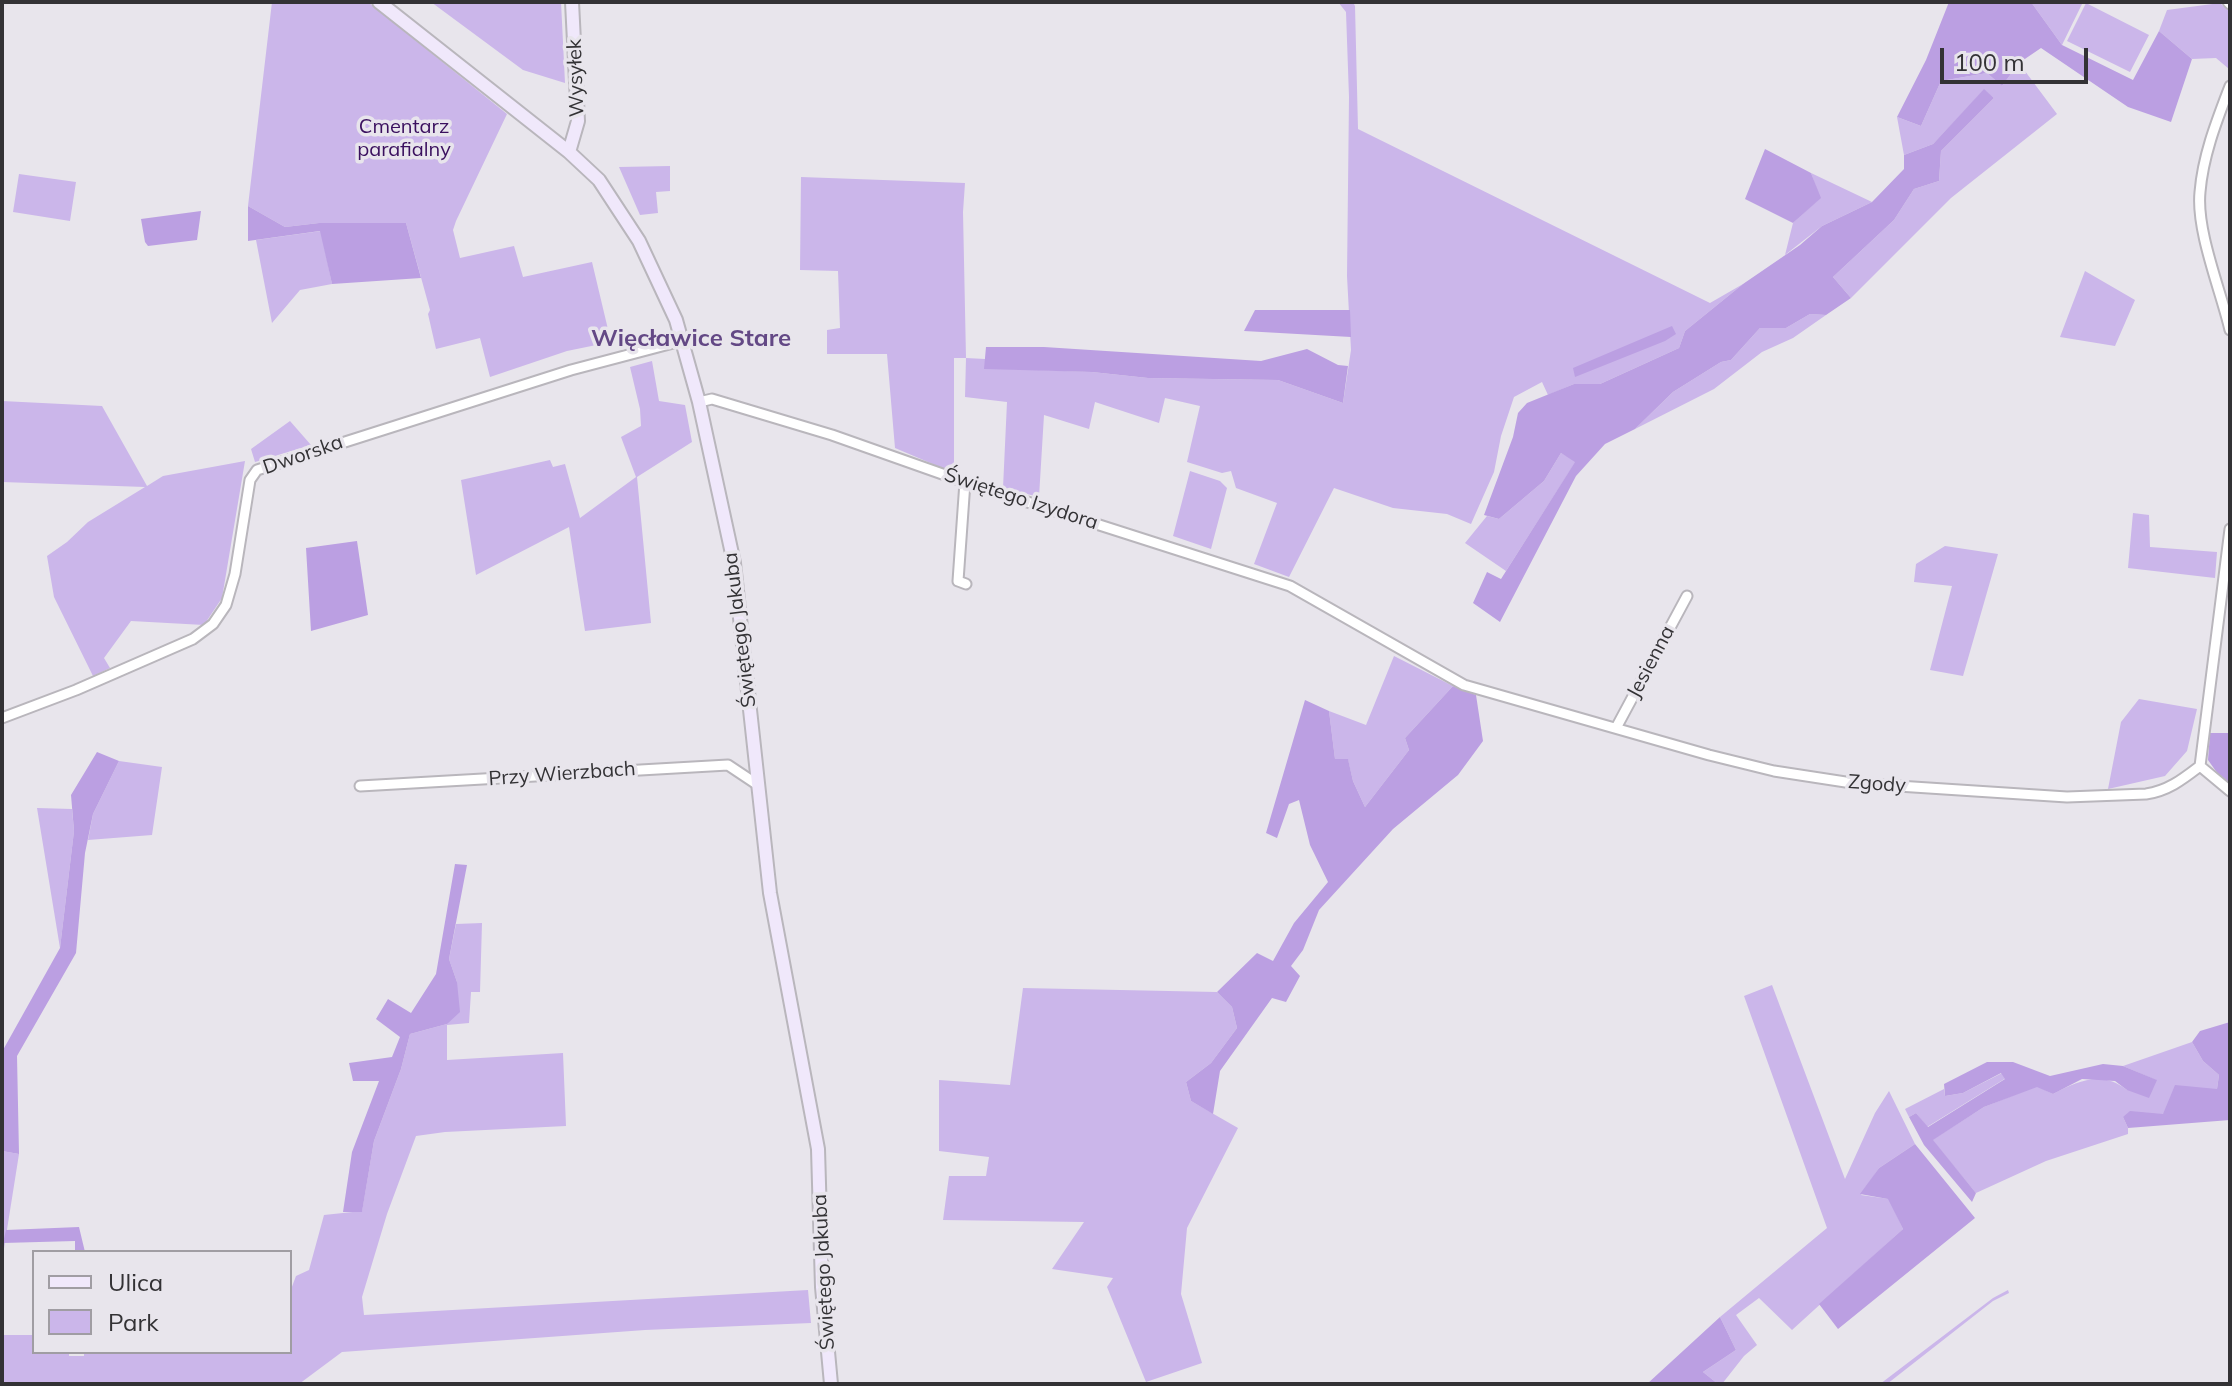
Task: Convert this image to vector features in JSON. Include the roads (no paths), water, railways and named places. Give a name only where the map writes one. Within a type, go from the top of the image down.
[{"type":"street","name":"Świętego Jakuba","points":[[379,2],[569,152],[599,180],[639,241],[669,304],[699,402],[734,563],[776,932],[818,1149],[822,1287],[831,1384]]},
{"type":"street","name":"Wysyłek","points":[[569,152],[578,121],[572,2]]},
{"type":"street","points":[[2229,326],[2203,226],[2200,195],[2213,131],[2230,86]]},
{"type":"street","name":"Dworska","points":[[2,718],[76,690],[193,639],[213,624],[226,605],[235,574],[250,480],[257,470],[571,370],[681,341]]},
{"type":"street","name":"Świętego Izydora","points":[[699,402],[712,399],[832,435],[965,482],[1290,586],[1339,613]]},
{"type":"street","points":[[965,482],[958,581],[966,584]]},
{"type":"street","points":[[2230,529],[2200,766],[2230,791]]},
{"type":"street","name":"Jesienna","points":[[1616,728],[1687,596]]},
{"type":"street","name":"Zgody","points":[[1339,613],[1464,685],[1774,771],[1890,787],[2067,797],[2158,792],[2178,783],[2200,766]]},
{"type":"street","name":"Przy Wierzbach","points":[[360,786],[728,765],[758,785]]},
{"type":"district","name":"Więcławice Stare","points":[[691,339]]},
{"type":"park label","name":"Cmentarz parafialny","points":[[404,138]]}]
